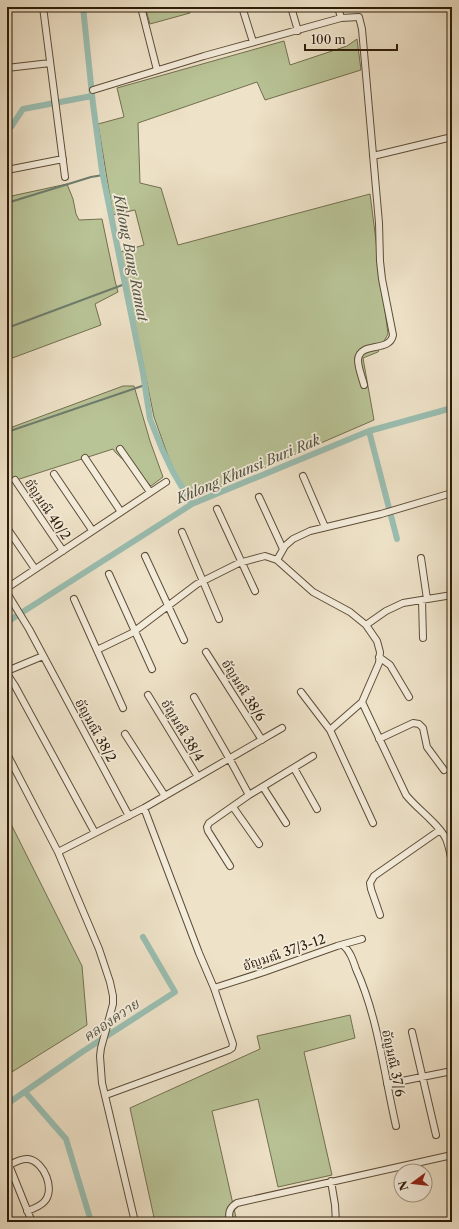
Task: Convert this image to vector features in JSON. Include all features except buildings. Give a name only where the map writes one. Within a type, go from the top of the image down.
[{"type":"street","points":[[43,7],[65,177]]},
{"type":"street","points":[[141,7],[157,70]]},
{"type":"street","points":[[242,7],[253,42]]},
{"type":"street","points":[[291,7],[298,31]]},
{"type":"street","points":[[338,7],[341,18]]},
{"type":"street","points":[[93,90],[253,42],[298,31],[341,18],[359,17],[362,29],[379,223],[380,261],[393,335],[392,340],[388,344],[364,350],[360,354],[358,360],[364,385]]},
{"type":"street","points":[[7,68],[50,63]]},
{"type":"street","points":[[373,156],[452,137]]},
{"type":"street","points":[[7,170],[63,159]]},
{"type":"street","points":[[120,449],[150,492]]},
{"type":"street","points":[[85,458],[121,512]]},
{"type":"street","points":[[54,474],[92,530]]},
{"type":"street","points":[[303,476],[325,527]]},
{"type":"street","name":"อัญมณี 40/2","points":[[15,480],[63,551]]},
{"type":"street","points":[[7,588],[166,482]]},
{"type":"street","points":[[277,560],[283,549],[293,539],[310,531],[381,514],[452,493]]},
{"type":"street","points":[[259,497],[283,549]]},
{"type":"street","points":[[217,509],[255,591]]},
{"type":"street","points":[[7,528],[35,569]]},
{"type":"street","points":[[182,532],[219,619]]},
{"type":"street","points":[[145,556],[184,640]]},
{"type":"street","points":[[97,650],[134,631],[203,582],[242,563],[265,556],[277,560],[313,592],[350,612],[366,625],[377,641],[380,652],[379,663],[362,702],[330,730]]},
{"type":"street","points":[[422,558],[425,599],[423,638]]},
{"type":"street","points":[[109,574],[152,669]]},
{"type":"street","name":"อัญมณี 38/2","points":[[7,594],[29,629],[129,816]]},
{"type":"street","points":[[366,625],[391,608],[403,603],[452,595]]},
{"type":"street","points":[[74,599],[123,708]]},
{"type":"street","name":"อัญมณี 38/6","points":[[206,652],[262,740]]},
{"type":"street","points":[[43,656],[7,672],[95,833]]},
{"type":"street","points":[[379,657],[390,665],[408,697]]},
{"type":"street","points":[[302,692],[330,730],[373,823]]},
{"type":"street","name":"อัญมณี 38/4","points":[[148,695],[198,777]]},
{"type":"street","points":[[194,697],[249,796]]},
{"type":"street","points":[[362,702],[406,795],[412,803],[440,830],[446,839],[452,861]]},
{"type":"street","points":[[379,740],[413,723],[419,724],[423,728],[427,747],[444,770]]},
{"type":"street","points":[[58,852],[144,808],[282,728]]},
{"type":"street","points":[[125,734],[165,796]]},
{"type":"street","points":[[7,754],[58,852],[99,949],[110,982],[113,1004],[101,1048],[102,1077],[135,1222]]},
{"type":"street","points":[[230,866],[207,827],[209,823],[313,756]]},
{"type":"street","points":[[294,768],[317,809]]},
{"type":"street","points":[[264,787],[286,823]]},
{"type":"street","points":[[233,807],[258,844]]},
{"type":"street","points":[[106,1095],[232,1048],[233,1039],[144,808]]},
{"type":"street","points":[[380,915],[371,889],[370,882],[374,876],[440,830]]},
{"type":"street","name":"อัญมณี 37/3-12","points":[[214,988],[337,946],[362,939]]},
{"type":"street","name":"อัญมณี 37/6","points":[[343,945],[347,949],[366,991],[370,1004],[396,1126]]},
{"type":"street","points":[[412,1032],[436,1135]]},
{"type":"street","points":[[387,1084],[452,1071]]},
{"type":"street","points":[[230,1222],[229,1212],[233,1205],[237,1202],[452,1155]]},
{"type":"street","points":[[27,1212],[44,1202],[48,1195],[49,1186],[46,1176],[38,1165],[32,1160],[26,1159],[8,1166],[27,1212],[32,1222]]},
{"type":"street","points":[[331,1182],[336,1205],[336,1222]]},
{"type":"green space","points":[[145,7],[188,7],[190,13],[150,24]]},
{"type":"green space","points":[[357,39],[361,70],[265,100],[257,82],[138,123],[140,183],[161,188],[178,245],[370,194],[388,334],[378,352],[363,358],[374,420],[187,501],[168,456],[154,417],[120,252],[144,245],[135,210],[113,215],[98,124],[124,117],[117,88],[284,41],[290,65],[347,46]]},
{"type":"green space","points":[[67,184],[79,220],[102,219],[118,292],[95,304],[101,325],[7,360],[7,197]]},
{"type":"green space","points":[[123,386],[134,386],[150,441],[163,477],[151,486],[113,449],[7,483],[7,429]]},
{"type":"green space","points":[[7,816],[82,966],[87,1025],[7,1075]]},
{"type":"green space","points":[[350,1015],[355,1038],[304,1052],[332,1175],[278,1187],[258,1099],[212,1111],[237,1222],[155,1222],[130,1108],[260,1049],[257,1036]]},
{"type":"waterway","name":"Khlong Bang Ramat","points":[[83,7],[93,104],[102,171],[143,373],[150,419],[173,472],[192,504]]},
{"type":"waterway","points":[[7,128],[11,127],[23,109],[92,96]]},
{"type":"waterway","points":[[7,203],[91,177],[103,175]]},
{"type":"waterway","points":[[7,328],[125,284]]},
{"type":"waterway","points":[[7,432],[145,385]]},
{"type":"waterway","name":"Khlong Khunsi Buri Rak","points":[[7,622],[192,504],[369,431],[452,408]]},
{"type":"waterway","points":[[369,431],[397,539]]},
{"type":"waterway","name":"คลองควาย","points":[[7,1104],[82,1052],[175,992],[143,937]]},
{"type":"waterway","points":[[25,1092],[66,1139],[90,1218]]}]
